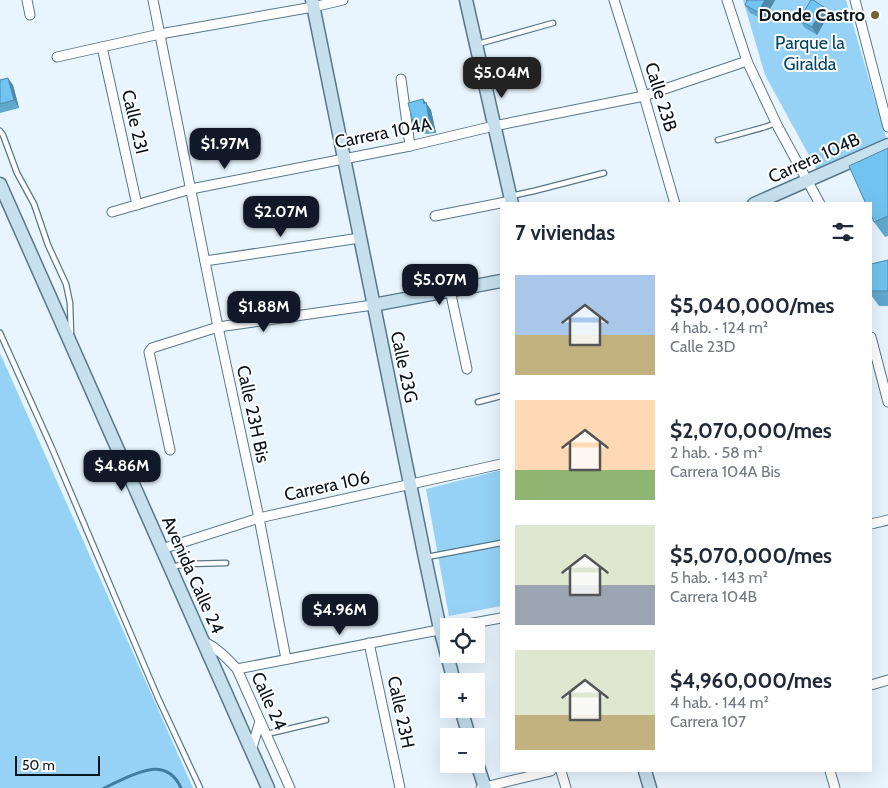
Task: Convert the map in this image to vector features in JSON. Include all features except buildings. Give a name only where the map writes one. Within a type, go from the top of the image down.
[{"type":"street","points":[[27,0],[30,15]]},
{"type":"street","name":"Calle 23H Bis","points":[[153,0],[286,659]]},
{"type":"street","points":[[57,56],[312,4],[343,0]]},
{"type":"street","points":[[466,0],[511,200]]},
{"type":"street","name":"Calle 23B","points":[[614,0],[674,202]]},
{"type":"street","points":[[727,0],[747,61],[776,123],[819,202]]},
{"type":"street","points":[[855,0],[888,127]]},
{"type":"street","name":"Calle 23G","points":[[312,4],[425,558],[441,618]]},
{"type":"street","name":"Calle 23I","points":[[102,47],[137,205]]},
{"type":"street","name":"Carrera 104A","points":[[112,212],[191,189],[410,146],[494,126],[644,96],[747,61]]},
{"type":"street","points":[[401,79],[410,146]]},
{"type":"street","name":"Carrera 104B","points":[[758,202],[888,145]]},
{"type":"street","name":"Avenida Calle 24","points":[[0,184],[268,788]]},
{"type":"street","points":[[435,216],[500,202]]},
{"type":"street","points":[[205,261],[360,238]]},
{"type":"street","points":[[170,450],[149,352],[152,348],[218,328],[373,305],[500,281]]},
{"type":"street","points":[[450,290],[467,369]]},
{"type":"street","points":[[872,344],[876,371],[888,402]]},
{"type":"street","name":"Carrera 106","points":[[162,549],[259,518],[500,464]]},
{"type":"street","points":[[872,524],[888,520]]},
{"type":"street","points":[[485,621],[500,618]]},
{"type":"street","points":[[237,669],[440,630]]},
{"type":"street","name":"Calle 24","points":[[203,641],[225,655],[237,669],[290,788]]},
{"type":"street","name":"Calle 23H","points":[[369,643],[400,788]]},
{"type":"street","points":[[872,685],[888,680]]},
{"type":"street","points":[[251,751],[260,721]]},
{"type":"street","points":[[479,773],[483,788],[547,772]]},
{"type":"street","points":[[561,772],[566,788]]},
{"type":"street","points":[[645,772],[650,788]]},
{"type":"street","points":[[830,772],[835,788]]},
{"type":"lane","points":[[475,45],[553,23]]},
{"type":"lane","points":[[718,140],[765,128],[776,123]]},
{"type":"lane","points":[[0,131],[17,173],[34,204],[48,245],[66,284],[70,303],[72,344]]},
{"type":"lane","points":[[511,200],[534,191],[604,173]]},
{"type":"lane","points":[[0,333],[55,455],[158,698],[200,788]]},
{"type":"lane","points":[[478,402],[500,396]]},
{"type":"lane","points":[[425,558],[500,543]]},
{"type":"lane","points":[[170,568],[187,564],[226,563]]},
{"type":"lane","points":[[267,734],[326,720]]},
{"type":"green space","name":"Parque la Giralda","points":[[743,0],[846,0],[887,141],[817,170],[765,75]]},
{"type":"green space","points":[[0,353],[193,788],[0,788]]},
{"type":"green space","points":[[500,470],[500,606],[449,616],[426,489]]},
{"type":"waterway","points":[[104,788],[135,774],[156,769],[166,771],[174,777],[181,788]]},
{"type":"place","name":"Donde Castro","points":[[875,15]]}]
